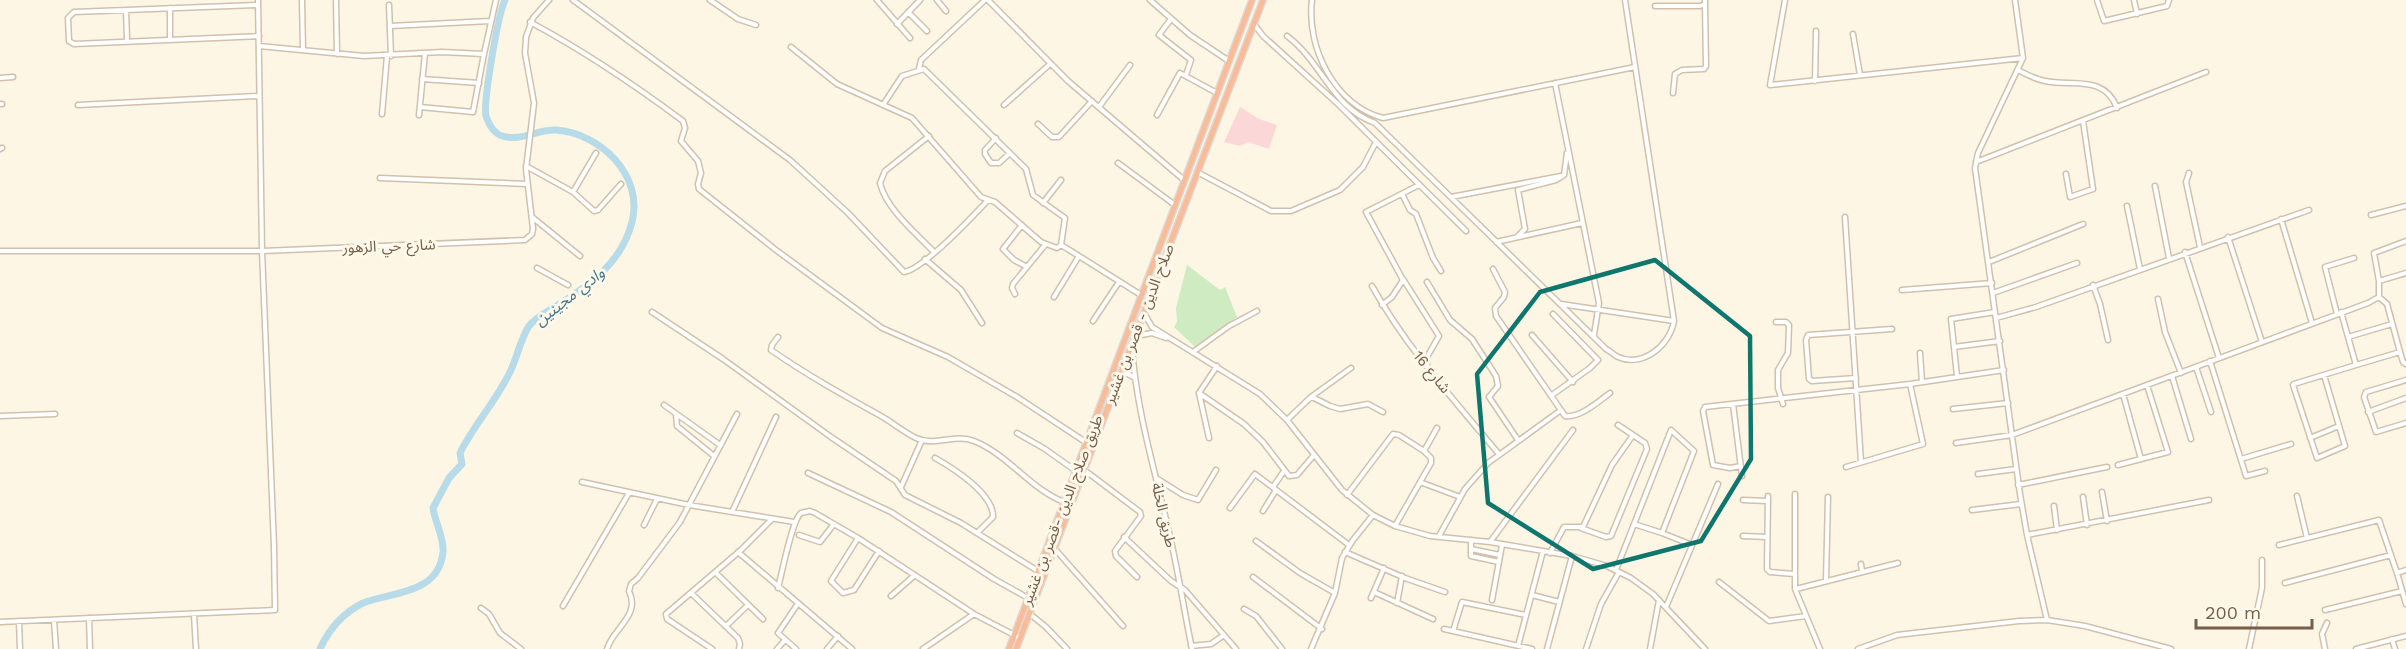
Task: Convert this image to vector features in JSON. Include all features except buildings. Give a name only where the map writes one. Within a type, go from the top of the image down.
[{"type":"highway","points":[[1253,0],[1257,3],[1263,0]]},
{"type":"highway","name":"طريق صلاح الدين -قصر بن غشير","points":[[1009,649],[1017,637],[1064,502],[1253,0]]},
{"type":"highway","name":"صلاح الدين - قصر بن غشير","points":[[1016,649],[1017,637],[1030,614],[1083,469],[1263,0]]},
{"type":"highway","points":[[1243,26],[1248,24],[1253,26]]},
{"type":"street","points":[[170,39],[171,0]]},
{"type":"street","points":[[302,0],[303,50]]},
{"type":"street","points":[[336,0],[337,54]]},
{"type":"street","points":[[420,107],[473,112],[496,0]]},
{"type":"street","points":[[549,0],[530,21],[583,50],[683,121],[685,128],[681,141],[695,157],[700,168],[699,189],[776,250],[889,333],[948,357],[1017,397],[1087,443]]},
{"type":"street","points":[[573,0],[789,160],[848,213],[904,272],[908,272],[934,252],[966,224],[988,200]]},
{"type":"street","points":[[710,0],[738,19],[756,25]]},
{"type":"street","points":[[877,0],[910,38]]},
{"type":"street","points":[[897,24],[920,0]]},
{"type":"street","points":[[937,0],[946,11]]},
{"type":"street","points":[[919,69],[921,60],[986,0],[1050,64],[1184,180]]},
{"type":"street","points":[[1150,0],[1171,19],[1229,61]]},
{"type":"street","points":[[1312,0],[1310,12],[1312,35],[1330,78],[1346,96],[1368,114],[1383,118],[1635,67]]},
{"type":"street","points":[[1287,36],[1302,47],[1341,100],[1358,116],[1375,123],[1593,336],[1618,357],[1629,360],[1653,353],[1666,342],[1674,321],[1625,0]]},
{"type":"street","points":[[1785,0],[1770,85],[2023,58]]},
{"type":"street","points":[[2015,0],[2023,58],[1975,162],[2018,485],[2047,620]]},
{"type":"street","points":[[2097,0],[2104,21],[2168,6],[2169,0]]},
{"type":"street","points":[[2134,0],[2137,14]]},
{"type":"street","points":[[0,622],[275,610],[262,251],[258,96],[259,36],[258,2],[74,12],[68,18],[70,43],[259,36]]},
{"type":"street","points":[[1655,6],[1700,6],[1705,2]]},
{"type":"street","points":[[1673,93],[1675,74],[1678,71],[1704,69],[1706,66],[1705,2]]},
{"type":"street","points":[[382,114],[389,56],[389,5]]},
{"type":"street","points":[[126,10],[127,40]]},
{"type":"street","points":[[908,12],[927,31]]},
{"type":"street","points":[[1171,19],[1160,35],[1191,60],[1186,75]]},
{"type":"street","points":[[390,26],[490,21]]},
{"type":"street","name":"شارع حي الزهور","points":[[0,251],[262,251],[525,240],[532,234],[526,166],[534,103],[525,53],[530,21]]},
{"type":"street","points":[[1253,26],[1466,231]]},
{"type":"street","points":[[1815,81],[1816,31]]},
{"type":"street","points":[[1853,34],[1860,75]]},
{"type":"street","points":[[258,46],[337,54],[389,56],[425,53],[484,54]]},
{"type":"street","points":[[791,47],[837,84],[912,118],[978,194],[995,202],[1045,245],[1058,248],[1061,245]]},
{"type":"street","points":[[419,115],[425,53]]},
{"type":"street","points":[[1004,105],[1050,64]]},
{"type":"street","points":[[1099,107],[1130,65]]},
{"type":"street","points":[[883,105],[897,80],[906,73],[924,69],[1026,169],[1031,192],[1066,219],[1061,245]]},
{"type":"street","points":[[2019,70],[2045,81],[2086,84],[2109,94],[2117,108]]},
{"type":"street","points":[[1975,162],[2206,72]]},
{"type":"street","points":[[1157,115],[1180,73],[1217,93]]},
{"type":"street","points":[[0,78],[13,77]]},
{"type":"street","points":[[423,79],[479,83]]},
{"type":"street","points":[[1555,83],[1599,309],[1593,336]]},
{"type":"street","points":[[78,105],[258,96]]},
{"type":"street","points":[[1038,124],[1052,137],[1059,137],[1092,101]]},
{"type":"street","points":[[2066,174],[2070,197],[2094,189],[2083,121]]},
{"type":"street","points":[[929,136],[885,171],[880,183],[892,206],[934,252]]},
{"type":"street","points":[[996,138],[984,150],[991,163],[999,163],[1010,153]]},
{"type":"street","points":[[1197,172],[1271,211],[1291,211],[1340,189],[1363,167],[1376,142]]},
{"type":"street","points":[[1564,175],[1567,148]]},
{"type":"street","points":[[573,192],[596,153]]},
{"type":"street","points":[[1118,163],[1175,204]]},
{"type":"street","points":[[526,166],[573,192],[595,211],[621,184]]},
{"type":"street","points":[[2189,173],[2186,182],[2200,247]]},
{"type":"street","points":[[1450,197],[1564,175]]},
{"type":"street","points":[[1517,237],[1525,229],[1518,190],[1556,180],[1564,175]]},
{"type":"street","points":[[380,178],[527,184]]},
{"type":"street","points":[[1043,203],[1061,180]]},
{"type":"street","points":[[1419,186],[1366,212],[1402,278],[1439,336],[1428,354],[1427,366]]},
{"type":"street","points":[[2155,186],[2169,258]]},
{"type":"street","points":[[1402,194],[1410,210],[1416,214],[1432,258],[1441,271]]},
{"type":"street","points":[[2127,206],[2139,269]]},
{"type":"street","points":[[2371,215],[2406,206]]},
{"type":"street","points":[[1996,318],[2036,307],[2185,252],[2309,210]]},
{"type":"street","points":[[531,217],[580,256]]},
{"type":"street","points":[[1845,217],[1861,462]]},
{"type":"street","points":[[2282,219],[2312,323]]},
{"type":"street","points":[[1496,242],[1582,223]]},
{"type":"street","points":[[1989,262],[2083,224]]},
{"type":"street","points":[[1022,225],[1003,249],[1014,260],[1027,267]]},
{"type":"street","points":[[2228,237],[2262,342]]},
{"type":"street","points":[[2406,241],[2374,253],[2379,281],[2379,297],[2387,304],[2400,352],[2406,364]]},
{"type":"street","points":[[1015,294],[1012,286],[1045,245]]},
{"type":"street","points":[[1061,245],[1142,295]]},
{"type":"street","points":[[2185,252],[2219,358]]},
{"type":"street","points":[[1054,297],[1079,256]]},
{"type":"street","points":[[2354,258],[2325,267],[2356,365]]},
{"type":"street","points":[[925,259],[961,290],[982,323]]},
{"type":"street","points":[[1993,293],[2077,263]]},
{"type":"street","points":[[537,268],[568,285]]},
{"type":"street","points":[[1493,269],[1505,292],[1495,308],[1496,316],[1565,416],[1569,417],[1592,407],[1610,393]]},
{"type":"street","points":[[2379,281],[2406,273]]},
{"type":"street","points":[[1382,305],[1392,297],[1403,281],[1402,278]]},
{"type":"street","points":[[1093,321],[1119,282]]},
{"type":"street","points":[[1427,282],[1450,320],[1472,339],[1496,376],[1498,386],[1489,397],[1518,440]]},
{"type":"street","points":[[1902,290],[1992,283]]},
{"type":"street","points":[[2093,285],[2108,340]]},
{"type":"street","name":"شارع 16","points":[[1372,286],[1382,305],[1427,366],[1498,453]]},
{"type":"street","points":[[1956,443],[2012,435],[2379,297]]},
{"type":"street","points":[[2158,299],[2165,332],[2181,373]]},
{"type":"street","points":[[1560,303],[1674,321]]},
{"type":"street","points":[[1144,310],[1150,324],[1260,394],[1287,420],[1347,495],[1373,515],[1395,526],[1439,536],[1572,556],[1617,571],[1659,600],[1705,649]]},
{"type":"street","points":[[1193,352],[1229,326],[1257,311]]},
{"type":"street","points":[[652,312],[896,481],[905,495],[977,533],[1039,572]]},
{"type":"street","points":[[1958,376],[1953,346],[1952,318],[1995,312]]},
{"type":"street","points":[[1552,395],[1573,382],[1598,360],[1553,314]]},
{"type":"street","points":[[1776,322],[1786,322],[1789,325],[1788,353],[1778,370],[1783,404]]},
{"type":"street","points":[[2348,337],[2392,324]]},
{"type":"street","points":[[1856,378],[1812,381],[1808,376],[1806,340],[1808,335],[1892,328]]},
{"type":"street","points":[[1132,340],[1142,334],[1152,333],[1175,342]]},
{"type":"street","points":[[1532,335],[1573,382]]},
{"type":"street","points":[[778,337],[772,345],[773,351],[821,384],[922,440],[935,442],[964,438],[976,442],[1018,470],[1046,495],[1064,502]]},
{"type":"street","name":"طريق الخلة","points":[[1132,340],[1136,381],[1155,478],[1170,534],[1191,647]]},
{"type":"street","points":[[1953,346],[2000,341]]},
{"type":"street","points":[[2324,375],[2345,446],[2318,458],[2294,385],[2324,375],[2356,365],[2400,352]]},
{"type":"street","points":[[1920,353],[1922,382]]},
{"type":"street","points":[[2210,362],[2247,476],[2265,471]]},
{"type":"street","points":[[1209,438],[1199,393],[1217,366]]},
{"type":"street","points":[[2196,367],[2211,412]]},
{"type":"street","points":[[1287,420],[1311,397],[1352,368]]},
{"type":"street","points":[[1741,466],[1730,468],[1713,465],[1703,411],[1707,406],[1910,384],[2004,370]]},
{"type":"street","points":[[1117,380],[1126,373],[1132,375],[1136,381]]},
{"type":"street","points":[[2172,376],[2191,439]]},
{"type":"street","points":[[2406,380],[2366,392],[2364,397],[2377,432],[2406,423]]},
{"type":"street","points":[[1846,466],[1924,443],[1910,384]]},
{"type":"street","points":[[2118,465],[2168,451],[2147,385]]},
{"type":"street","points":[[1199,393],[1244,424],[1263,442],[1291,477],[1297,475],[1314,456]]},
{"type":"street","points":[[2123,394],[2141,459]]},
{"type":"street","points":[[1311,397],[1334,408],[1347,409],[1368,404],[1383,412]]},
{"type":"street","points":[[2368,412],[2406,398]]},
{"type":"street","points":[[1953,409],[2008,403]]},
{"type":"street","points":[[1733,404],[1742,476]]},
{"type":"street","points":[[664,405],[720,445]]},
{"type":"street","points":[[1439,536],[1460,497],[1498,453],[1561,410]]},
{"type":"street","points":[[0,416],[54,414]]},
{"type":"street","points":[[676,414],[677,426],[714,456]]},
{"type":"street","points":[[607,649],[632,609],[632,598],[629,591],[631,584],[670,536],[737,414]]},
{"type":"street","points":[[732,512],[776,417]]},
{"type":"street","points":[[1550,553],[1564,527],[1581,528],[1606,537],[1611,536],[1615,529],[1647,449],[1645,443],[1618,425]]},
{"type":"street","points":[[2310,438],[2339,426]]},
{"type":"street","points":[[1424,451],[1437,428]]},
{"type":"street","points":[[1490,542],[1573,430]]},
{"type":"street","points":[[1586,649],[1600,604],[1617,571],[1671,430],[1694,451],[1662,533]]},
{"type":"street","points":[[1017,433],[1076,471]]},
{"type":"street","points":[[1347,495],[1393,434],[1400,435],[1424,451],[1432,460],[1395,526]]},
{"type":"street","points":[[1581,528],[1612,465],[1633,435]]},
{"type":"street","points":[[901,488],[922,440]]},
{"type":"street","points":[[2241,459],[2291,444]]},
{"type":"street","points":[[935,458],[972,483],[992,507],[993,517],[977,533]]},
{"type":"street","points":[[2018,485],[2107,467]]},
{"type":"street","points":[[1083,469],[1140,512],[1141,516],[1116,548],[1115,554],[1137,577]]},
{"type":"street","points":[[1978,474],[2016,469]]},
{"type":"street","points":[[1155,478],[1183,495],[1198,500],[1216,470]]},
{"type":"street","points":[[1263,511],[1284,471]]},
{"type":"street","points":[[808,473],[881,507],[994,579],[1029,598]]},
{"type":"street","points":[[1230,508],[1253,474],[1275,488],[1349,545]]},
{"type":"street","points":[[582,482],[657,499],[794,522]]},
{"type":"street","points":[[1420,482],[1460,497]]},
{"type":"street","points":[[1666,607],[1718,484]]},
{"type":"street","points":[[2102,492],[2107,521]]},
{"type":"street","points":[[563,606],[629,493]]},
{"type":"street","points":[[1795,494],[1796,589],[1820,649]]},
{"type":"street","points":[[1827,580],[1828,496]]},
{"type":"street","points":[[2297,496],[2307,538]]},
{"type":"street","points":[[2083,497],[2087,525]]},
{"type":"street","points":[[1743,500],[1768,498],[1768,571],[1795,574]]},
{"type":"street","points":[[644,525],[657,499]]},
{"type":"street","points":[[2027,535],[2209,501]]},
{"type":"street","points":[[1972,510],[2021,504]]},
{"type":"street","points":[[2054,506],[2057,530]]},
{"type":"street","points":[[778,588],[787,559],[794,522],[801,513],[810,511],[879,551],[974,614],[1017,637]]},
{"type":"street","points":[[1311,649],[1322,629],[1335,593],[1345,552],[1373,515]]},
{"type":"street","points":[[712,649],[666,618],[666,614],[738,552],[772,519]]},
{"type":"street","points":[[2279,545],[2379,520],[2406,604]]},
{"type":"street","points":[[799,535],[820,542],[834,524]]},
{"type":"street","points":[[1634,524],[1693,545]]},
{"type":"street","points":[[1743,536],[1767,537]]},
{"type":"street","points":[[1124,537],[1171,581],[1179,585],[1236,649]]},
{"type":"street","points":[[858,538],[831,581],[843,592],[854,591],[879,551]]},
{"type":"street","points":[[1471,540],[1471,556],[1499,562]]},
{"type":"street","points":[[1256,541],[1300,573],[1335,593]]},
{"type":"street","points":[[1492,600],[1502,545]]},
{"type":"street","points":[[1054,548],[1123,626]]},
{"type":"street","points":[[1471,549],[1500,555]]},
{"type":"street","points":[[1518,646],[1543,551]]},
{"type":"street","points":[[738,552],[797,605],[852,649]]},
{"type":"street","points":[[1345,552],[1445,592]]},
{"type":"street","points":[[2285,583],[2391,555]]},
{"type":"street","points":[[1547,649],[1572,556]]},
{"type":"street","points":[[2249,649],[2262,588],[2262,560]]},
{"type":"street","points":[[1796,589],[1898,563]]},
{"type":"street","points":[[1861,564],[1862,572]]},
{"type":"street","points":[[1371,598],[1384,568]]},
{"type":"street","points":[[2397,573],[2406,570]]},
{"type":"street","points":[[715,572],[763,619]]},
{"type":"street","points":[[891,596],[915,575]]},
{"type":"street","points":[[1397,603],[1402,576]]},
{"type":"street","points":[[1253,577],[1322,629]]},
{"type":"street","points":[[1719,582],[1769,621],[1806,616]]},
{"type":"street","points":[[2325,610],[2402,591]]},
{"type":"street","points":[[1374,592],[1433,619]]},
{"type":"street","points":[[691,593],[739,639],[739,649]]},
{"type":"street","points":[[1532,595],[1559,602]]},
{"type":"street","points":[[1650,649],[1659,600]]},
{"type":"street","points":[[1454,631],[1462,602],[1526,615]]},
{"type":"street","points":[[726,626],[748,605]]},
{"type":"street","points":[[796,649],[778,636],[778,631],[797,605]]},
{"type":"street","points":[[481,608],[489,614],[500,633],[521,649]]},
{"type":"street","points":[[1244,609],[1256,616],[1282,649]]},
{"type":"street","points":[[194,614],[196,649]]},
{"type":"street","points":[[923,649],[974,614]]},
{"type":"street","points":[[1030,614],[1067,649]]},
{"type":"street","points":[[89,618],[90,649]]},
{"type":"street","points":[[54,620],[56,649]]},
{"type":"street","points":[[1858,649],[1897,635],[2047,620],[2085,626],[2172,649]]},
{"type":"street","points":[[19,621],[20,649]]},
{"type":"street","points":[[2325,649],[2322,634],[2327,623]]},
{"type":"street","points":[[1444,629],[1532,649]]},
{"type":"street","points":[[1191,647],[1211,644],[1224,634]]},
{"type":"street","points":[[827,649],[838,636]]},
{"type":"street","points":[[2356,649],[2406,636]]},
{"type":"street","points":[[2392,639],[2395,649]]},
{"type":"street","points":[[777,649],[784,640]]},
{"type":"highlighted area","points":[[1655,260],[1750,336],[1751,459],[1701,541],[1593,569],[1488,503],[1477,374],[1540,292]]},
{"type":"shaded area","points":[[1240,107],[1259,119],[1277,125],[1269,149],[1248,142],[1240,146],[1224,142]]},
{"type":"green space","points":[[1187,265],[1220,290],[1225,287],[1237,317],[1195,347],[1174,327],[1177,322],[1176,308]]},
{"type":"waterway","name":"وادي مجينين","points":[[320,649],[337,622],[356,607],[374,599],[412,590],[433,577],[440,566],[443,552],[433,508],[449,478],[462,464],[460,453],[504,383],[526,331],[535,320],[582,289],[604,271],[621,249],[632,222],[634,205],[631,188],[625,173],[603,148],[572,133],[549,130],[509,137],[499,135],[490,125],[486,116],[489,77],[495,39],[505,0]]}]
